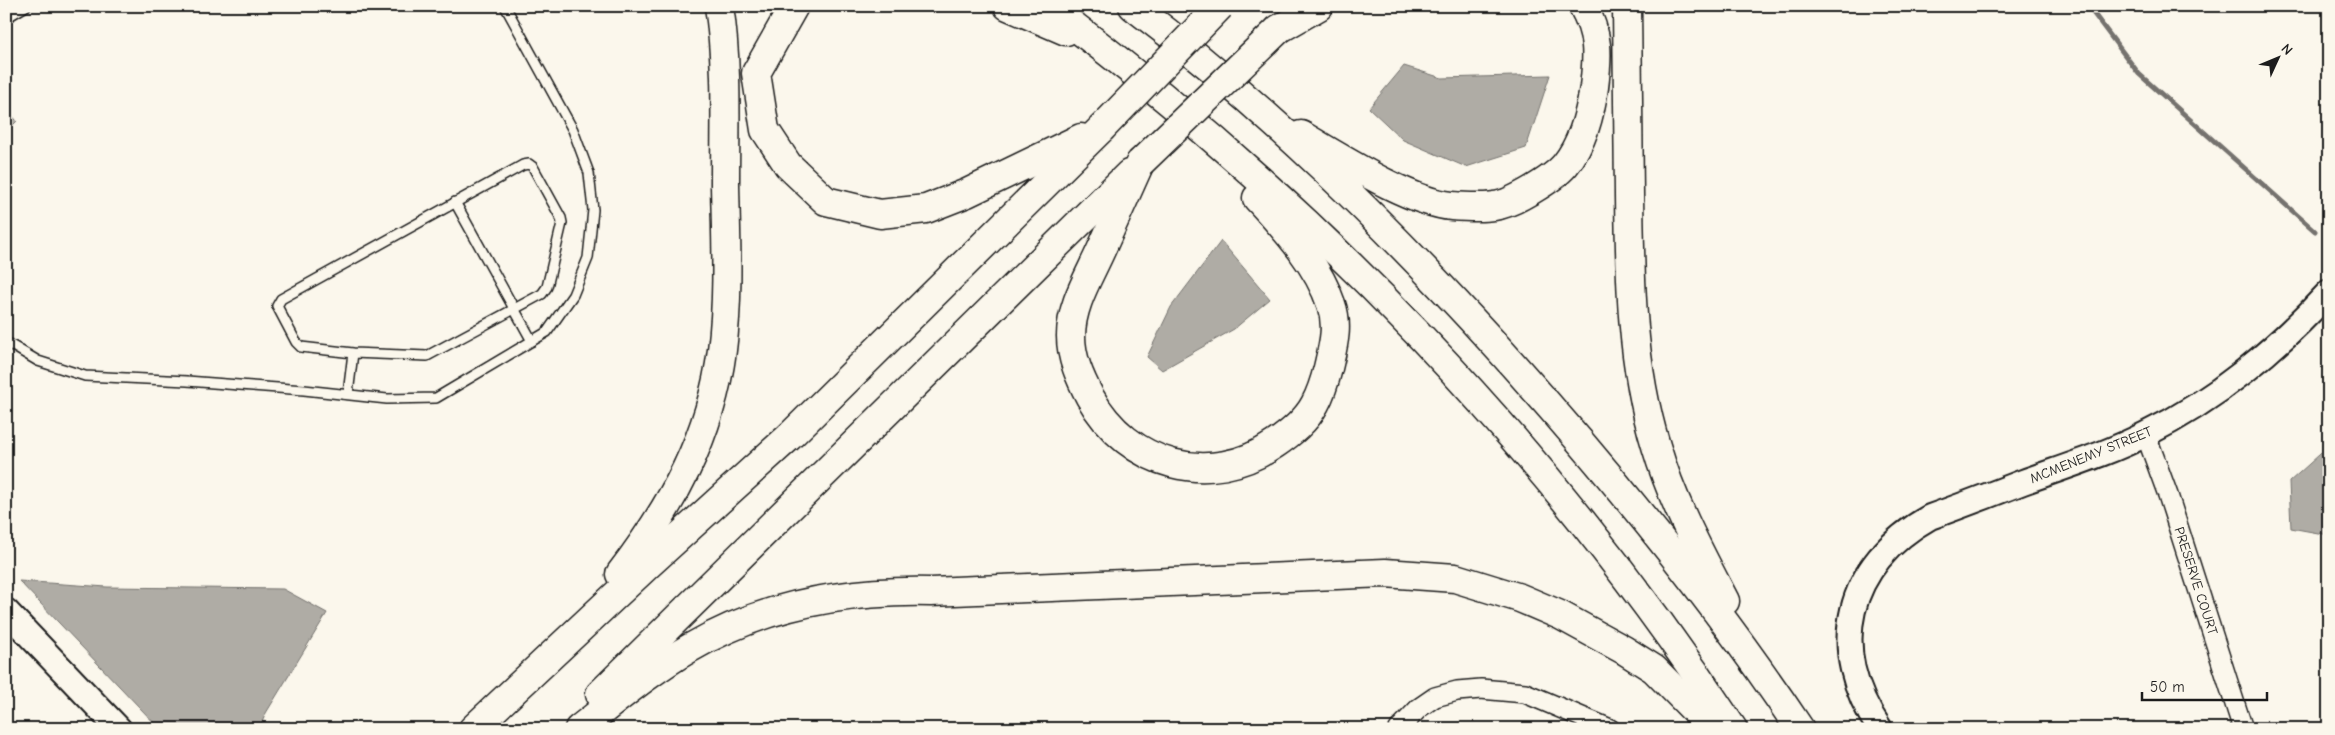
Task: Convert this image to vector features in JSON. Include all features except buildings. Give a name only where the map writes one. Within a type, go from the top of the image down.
[{"type":"highway","points":[[571,636],[650,534],[667,507],[684,475],[701,435],[714,393],[722,350],[726,307],[725,64],[720,6]]},
{"type":"highway","points":[[794,6],[756,73],[765,130],[788,166],[826,201],[880,214],[926,209],[966,193],[1095,133]]},
{"type":"highway","points":[[1008,6],[1098,44]]},
{"type":"highway","points":[[1048,6],[1098,44],[1213,140],[1342,256],[1404,317],[1492,414],[1604,548],[1658,620],[1733,729]]},
{"type":"highway","points":[[473,729],[571,636],[789,437],[1220,6]]},
{"type":"highway","points":[[565,729],[1301,6]]},
{"type":"highway","points":[[1279,28],[1319,6]]},
{"type":"highway","points":[[1262,113],[1377,178],[1418,197],[1451,206],[1495,206],[1533,190],[1565,165],[1580,141],[1591,110],[1597,50],[1593,25],[1582,6]]},
{"type":"highway","points":[[1627,6],[1630,281],[1634,341],[1642,394],[1655,446],[1673,497],[1695,546],[1765,678]]},
{"type":"highway","points":[[1134,7],[1198,58],[1262,113],[1343,189],[1422,267],[1535,389],[1675,557],[1765,678],[1800,729]]},
{"type":"highway","points":[[1136,168],[1078,298],[1071,336],[1078,375],[1110,427],[1140,450],[1168,462],[1197,468],[1226,467],[1258,456],[1296,429],[1315,404],[1324,380],[1336,336],[1332,305],[1319,277],[1296,242],[1256,197],[1213,140]]},
{"type":"highway","points":[[579,729],[652,672],[690,648],[730,628],[771,612],[814,600],[895,591],[931,592],[1385,573],[1455,578],[1520,598],[1560,615],[1624,650],[1654,669],[1713,729]]},
{"type":"street","name":"MCMENEMY STREET","points":[[1880,729],[1866,709],[1856,686],[1850,661],[1850,628],[1860,588],[1873,566],[1890,545],[1909,529],[1930,517],[1960,508],[2021,483],[2079,463],[2146,435],[2208,396],[2250,365],[2290,331],[2329,292]]},
{"type":"street","name":"PRESERVE COURT","points":[[2146,435],[2168,495],[2243,729]]},
{"type":"street","points":[[6,611],[119,729]]},
{"type":"street","points":[[1399,729],[1419,708],[1435,697],[1457,691],[1481,689],[1525,693],[1610,729]]},
{"type":"lane","points":[[6,18],[26,6]]},
{"type":"lane","points":[[6,342],[38,361],[85,376],[197,382],[348,394],[387,399],[436,398],[547,332],[572,295],[588,258],[593,210],[589,172],[573,130],[505,6]]},
{"type":"lane","points":[[529,164],[534,167],[561,218],[547,287],[542,294],[513,309],[427,356],[353,353],[301,347],[296,342],[277,306],[281,299],[455,202],[529,164]]},
{"type":"lane","points":[[455,202],[532,341]]},
{"type":"lane","points":[[348,394],[353,353]]},
{"type":"shaded area","points":[[1404,66],[1442,78],[1550,75],[1526,148],[1466,167],[1403,140],[1369,108]]},
{"type":"shaded area","points":[[6,109],[17,121],[6,132]]},
{"type":"shaded area","points":[[1221,241],[1270,299],[1234,329],[1162,370],[1147,357],[1171,307]]},
{"type":"shaded area","points":[[2329,446],[2329,535],[2291,528],[2289,482]]},
{"type":"shaded area","points":[[19,581],[107,587],[283,589],[327,613],[266,713],[259,729],[160,729]]},
{"type":"waterway","points":[[2088,6],[2139,74],[2315,231]]}]
